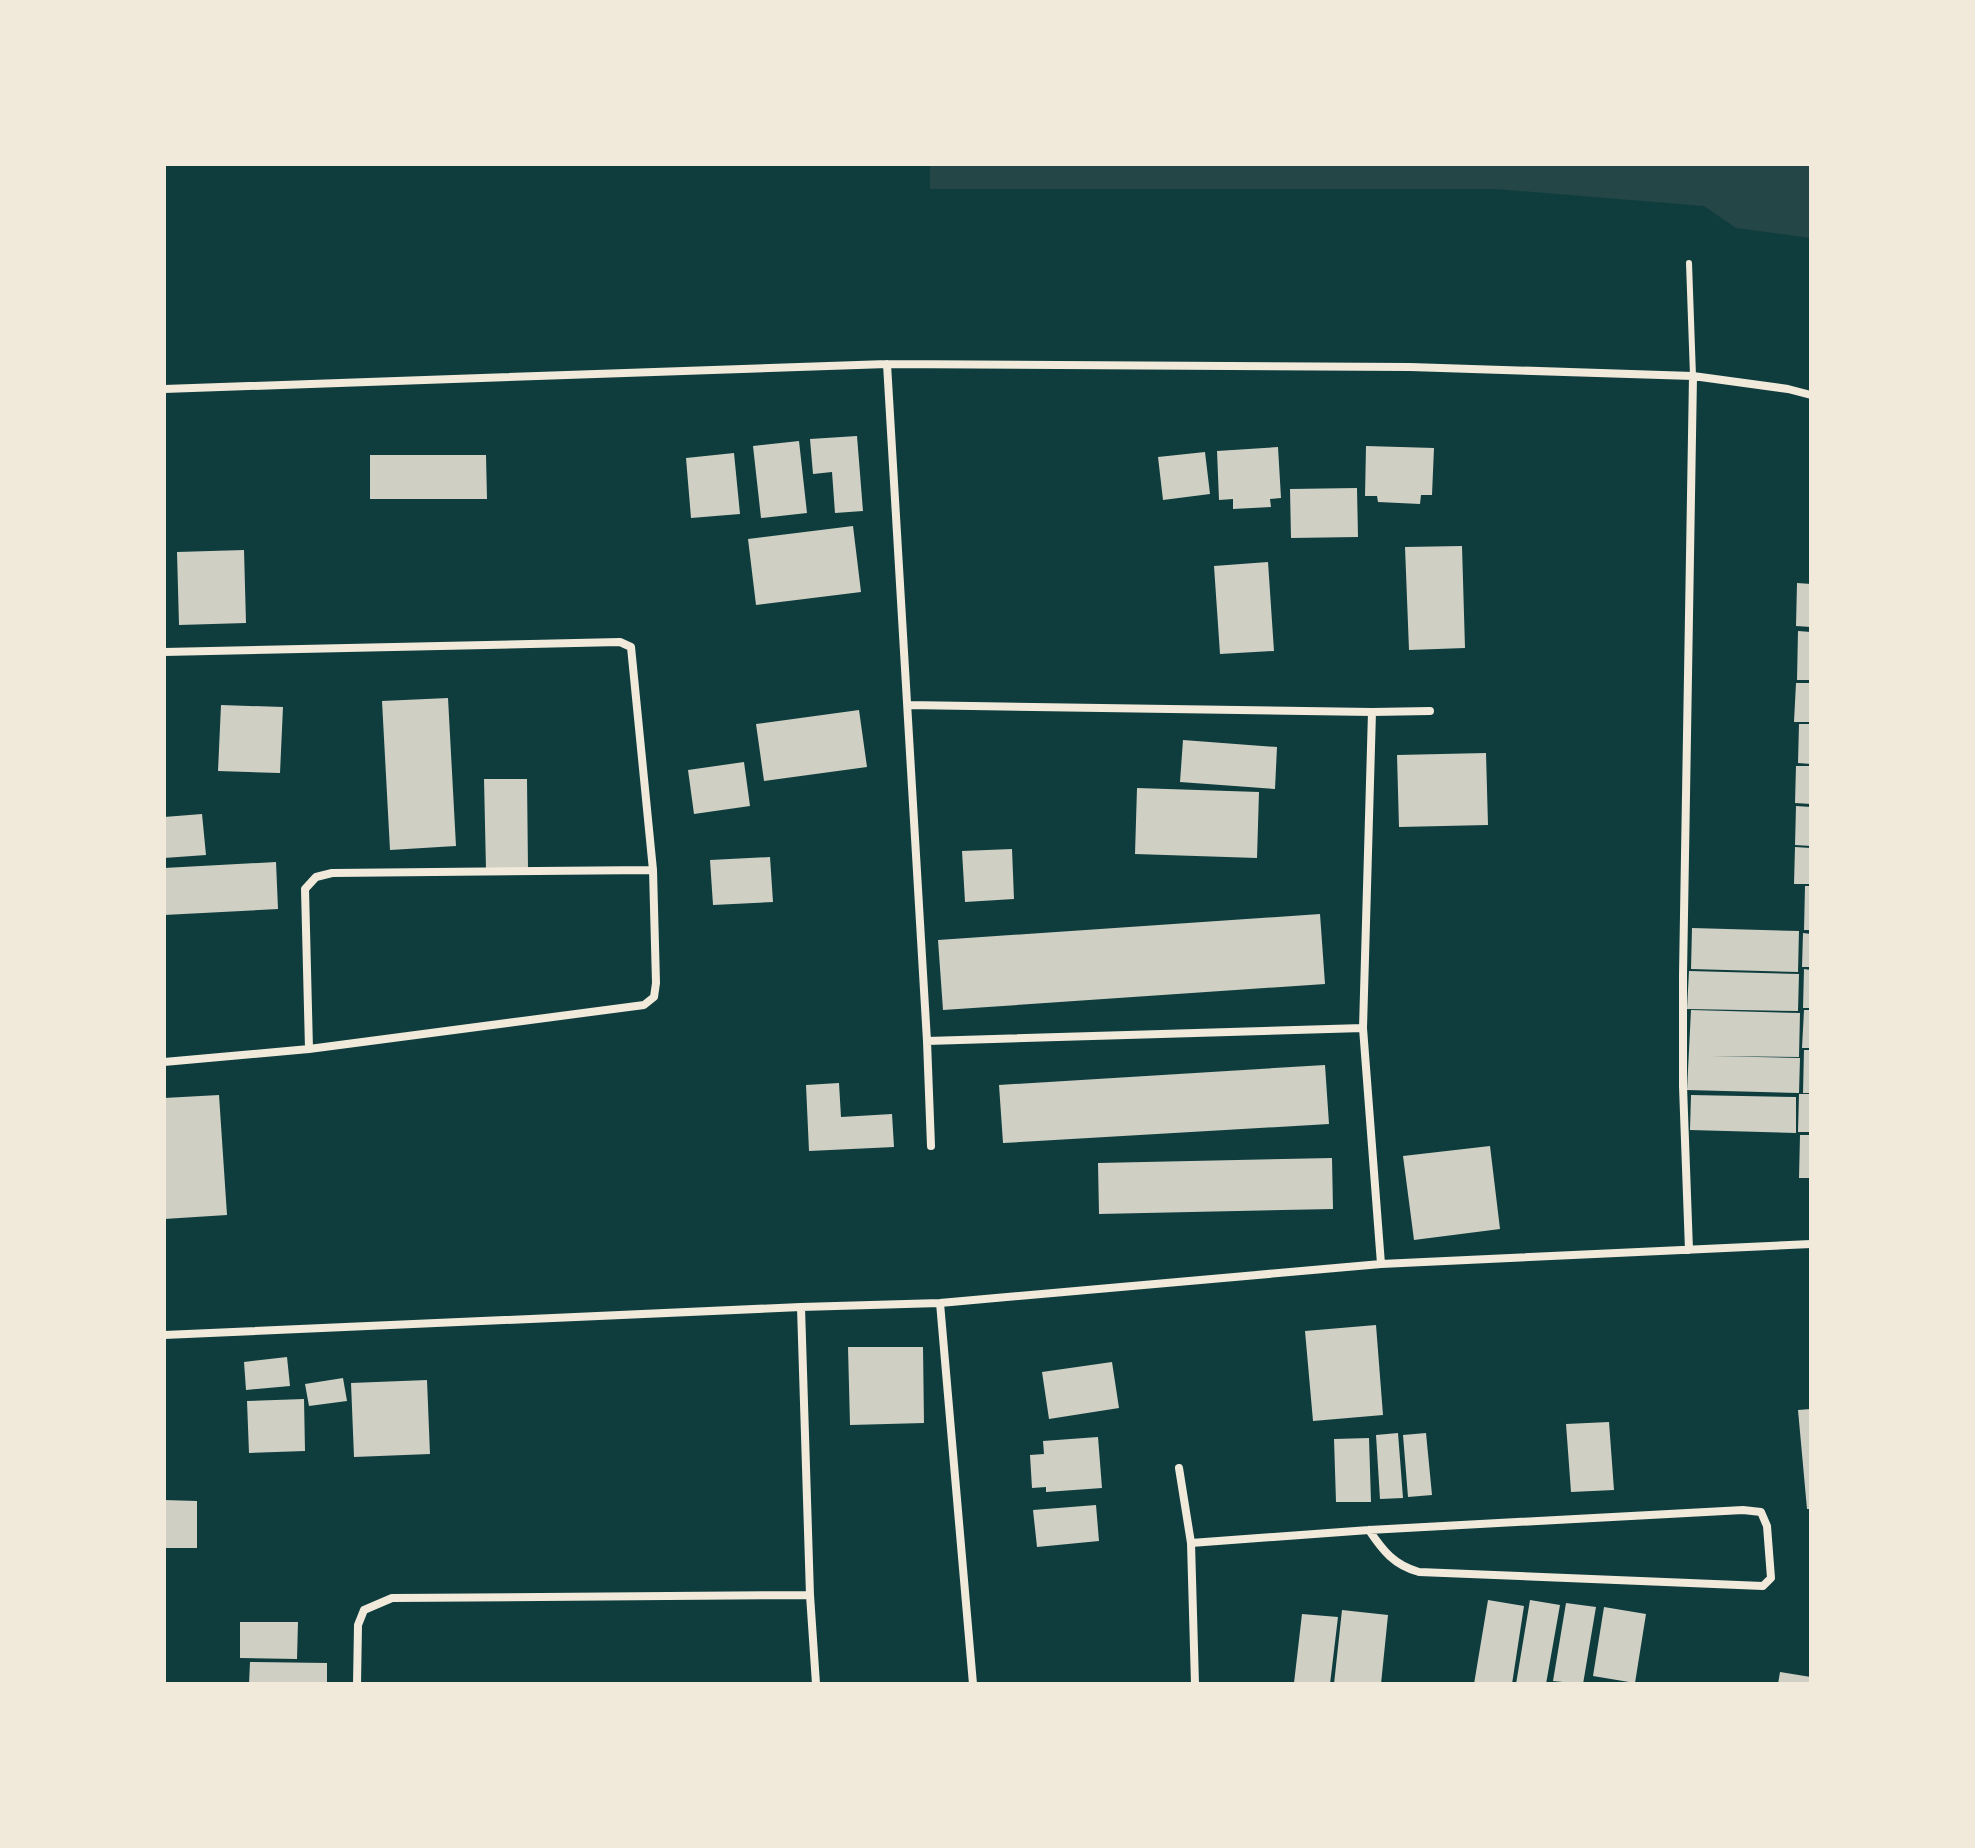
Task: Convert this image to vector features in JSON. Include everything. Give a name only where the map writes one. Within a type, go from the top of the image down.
[{"type":"street","points":[[887,364],[931,1146]]},
{"type":"street","points":[[164,389],[887,364],[1410,367],[1693,376],[1811,395]]},
{"type":"street","points":[[1689,1250],[1683,1086],[1683,975],[1693,376]]},
{"type":"street","points":[[164,652],[626,644],[632,649],[653,870],[656,983],[654,997],[644,1005],[309,1049],[164,1062]]},
{"type":"street","points":[[908,705],[1430,711]]},
{"type":"street","points":[[1372,712],[1363,1028],[1381,1264]]},
{"type":"street","points":[[309,1049],[305,889],[316,877],[332,873],[653,870]]},
{"type":"street","points":[[927,1041],[1363,1028]]},
{"type":"street","points":[[164,1335],[940,1303],[1381,1264],[1811,1244]]},
{"type":"street","points":[[940,1303],[973,1684]]},
{"type":"street","points":[[801,1307],[810,1595],[816,1684]]},
{"type":"street","points":[[1179,1468],[1191,1543],[1195,1684]]},
{"type":"street","points":[[1191,1543],[1369,1530],[1743,1510],[1761,1512],[1767,1526],[1771,1578],[1763,1586],[1419,1572],[1402,1567],[1385,1554],[1369,1530]]},
{"type":"street","points":[[357,1684],[358,1625],[364,1610],[392,1598],[810,1595]]},
{"type":"lane","points":[[1689,263],[1693,376]]},
{"type":"shaded area","points":[[930,164],[1811,164],[1811,238],[1736,228],[1704,206],[1495,189],[930,189]]},
{"type":"building","points":[[857,436],[863,511],[835,513],[832,472],[813,474],[810,439]]},
{"type":"building","points":[[799,441],[807,513],[761,518],[753,446]]},
{"type":"building","points":[[1366,446],[1434,448],[1432,495],[1421,495],[1420,504],[1378,502],[1377,496],[1365,496]]},
{"type":"building","points":[[1278,447],[1281,498],[1270,499],[1271,507],[1233,509],[1233,499],[1219,500],[1217,451]]},
{"type":"building","points":[[1205,452],[1210,494],[1163,500],[1158,457]]},
{"type":"building","points":[[734,453],[740,514],[691,518],[686,458]]},
{"type":"building","points":[[370,455],[486,455],[487,499],[370,499]]},
{"type":"building","points":[[1357,488],[1358,537],[1291,538],[1290,489]]},
{"type":"building","points":[[853,526],[861,592],[756,605],[748,539]]},
{"type":"building","points":[[1462,546],[1465,648],[1409,650],[1405,547]]},
{"type":"building","points":[[244,550],[246,623],[179,625],[177,552]]},
{"type":"building","points":[[1268,562],[1274,651],[1220,654],[1214,566]]},
{"type":"building","points":[[1797,583],[1811,584],[1811,627],[1796,626]]},
{"type":"building","points":[[1798,631],[1811,632],[1811,680],[1797,680]]},
{"type":"building","points":[[1796,683],[1811,683],[1811,722],[1794,722]]},
{"type":"building","points":[[448,698],[456,846],[390,850],[382,701]]},
{"type":"building","points":[[221,705],[283,707],[280,773],[218,771]]},
{"type":"building","points":[[859,710],[867,767],[764,781],[756,724]]},
{"type":"building","points":[[1799,724],[1811,724],[1811,764],[1798,763]]},
{"type":"building","points":[[1183,740],[1277,747],[1275,789],[1180,782]]},
{"type":"building","points":[[1486,753],[1488,825],[1399,827],[1397,755]]},
{"type":"building","points":[[744,762],[750,806],[694,814],[688,770]]},
{"type":"building","points":[[1796,766],[1811,766],[1811,804],[1795,803]]},
{"type":"building","points":[[484,779],[527,779],[528,869],[486,870]]},
{"type":"building","points":[[1137,788],[1259,792],[1257,858],[1135,854]]},
{"type":"building","points":[[1796,806],[1811,807],[1811,846],[1795,845]]},
{"type":"building","points":[[202,814],[206,855],[164,858],[164,817]]},
{"type":"building","points":[[1795,847],[1811,848],[1811,884],[1794,884]]},
{"type":"building","points":[[1012,849],[1014,899],[965,902],[962,851]]},
{"type":"building","points":[[770,857],[773,902],[713,905],[710,860]]},
{"type":"building","points":[[276,862],[278,909],[164,915],[164,868]]},
{"type":"building","points":[[1805,886],[1811,886],[1811,930],[1804,930]]},
{"type":"building","points":[[1320,914],[1325,984],[943,1010],[938,940]]},
{"type":"building","points":[[1692,928],[1799,931],[1798,972],[1691,969]]},
{"type":"building","points":[[1803,933],[1811,934],[1811,967],[1802,967]]},
{"type":"building","points":[[1804,969],[1811,970],[1811,1008],[1803,1008]]},
{"type":"building","points":[[1689,971],[1799,974],[1798,1011],[1687,1009]]},
{"type":"building","points":[[1691,1010],[1800,1013],[1799,1057],[1709,1056],[1800,1058],[1799,1093],[1687,1090]]},
{"type":"building","points":[[1804,1010],[1811,1010],[1811,1048],[1802,1048]]},
{"type":"building","points":[[1804,1050],[1811,1050],[1811,1093],[1803,1093]]},
{"type":"building","points":[[1325,1065],[1329,1124],[1003,1143],[999,1085]]},
{"type":"building","points":[[839,1083],[841,1117],[892,1114],[894,1147],[809,1151],[806,1085]]},
{"type":"building","points":[[1799,1094],[1811,1094],[1811,1132],[1798,1132]]},
{"type":"building","points":[[219,1095],[227,1215],[164,1219],[164,1098]]},
{"type":"building","points":[[1691,1095],[1796,1097],[1796,1133],[1690,1130]]},
{"type":"building","points":[[1800,1135],[1811,1135],[1811,1178],[1799,1178]]},
{"type":"building","points":[[1490,1146],[1500,1229],[1414,1240],[1403,1156]]},
{"type":"building","points":[[1332,1158],[1333,1209],[1099,1214],[1098,1163]]},
{"type":"building","points":[[1376,1325],[1383,1415],[1313,1421],[1305,1331]]},
{"type":"building","points":[[848,1347],[923,1347],[924,1423],[850,1425]]},
{"type":"building","points":[[287,1357],[290,1386],[246,1390],[244,1362]]},
{"type":"building","points":[[1112,1362],[1119,1408],[1049,1419],[1042,1372]]},
{"type":"building","points":[[343,1378],[347,1401],[309,1406],[305,1384]]},
{"type":"building","points":[[427,1380],[430,1454],[354,1457],[351,1383]]},
{"type":"building","points":[[304,1399],[305,1451],[249,1453],[247,1401]]},
{"type":"building","points":[[1811,1409],[1811,1509],[1807,1509],[1798,1410]]},
{"type":"building","points":[[1609,1422],[1614,1490],[1571,1492],[1566,1424]]},
{"type":"building","points":[[1398,1433],[1403,1498],[1380,1499],[1376,1435]]},
{"type":"building","points":[[1426,1433],[1432,1495],[1408,1497],[1403,1435]]},
{"type":"building","points":[[1098,1437],[1102,1488],[1046,1492],[1046,1487],[1032,1488],[1030,1455],[1044,1454],[1043,1441]]},
{"type":"building","points":[[1369,1438],[1371,1502],[1336,1502],[1334,1439]]},
{"type":"building","points":[[164,1500],[197,1501],[197,1548],[164,1548]]},
{"type":"building","points":[[1096,1505],[1099,1541],[1037,1547],[1033,1510]]},
{"type":"building","points":[[1488,1600],[1524,1606],[1512,1684],[1474,1684]]},
{"type":"building","points":[[1530,1600],[1560,1605],[1546,1684],[1516,1684]]},
{"type":"building","points":[[1566,1603],[1596,1607],[1583,1684],[1553,1681]]},
{"type":"building","points":[[1604,1607],[1646,1614],[1635,1683],[1593,1676]]},
{"type":"building","points":[[1342,1610],[1388,1615],[1381,1684],[1334,1684]]},
{"type":"building","points":[[1302,1614],[1338,1617],[1330,1684],[1294,1683]]},
{"type":"building","points":[[240,1622],[298,1622],[297,1659],[240,1658]]},
{"type":"building","points":[[250,1662],[327,1663],[327,1684],[249,1684]]},
{"type":"building","points":[[1780,1672],[1811,1677],[1811,1684],[1778,1684]]}]
